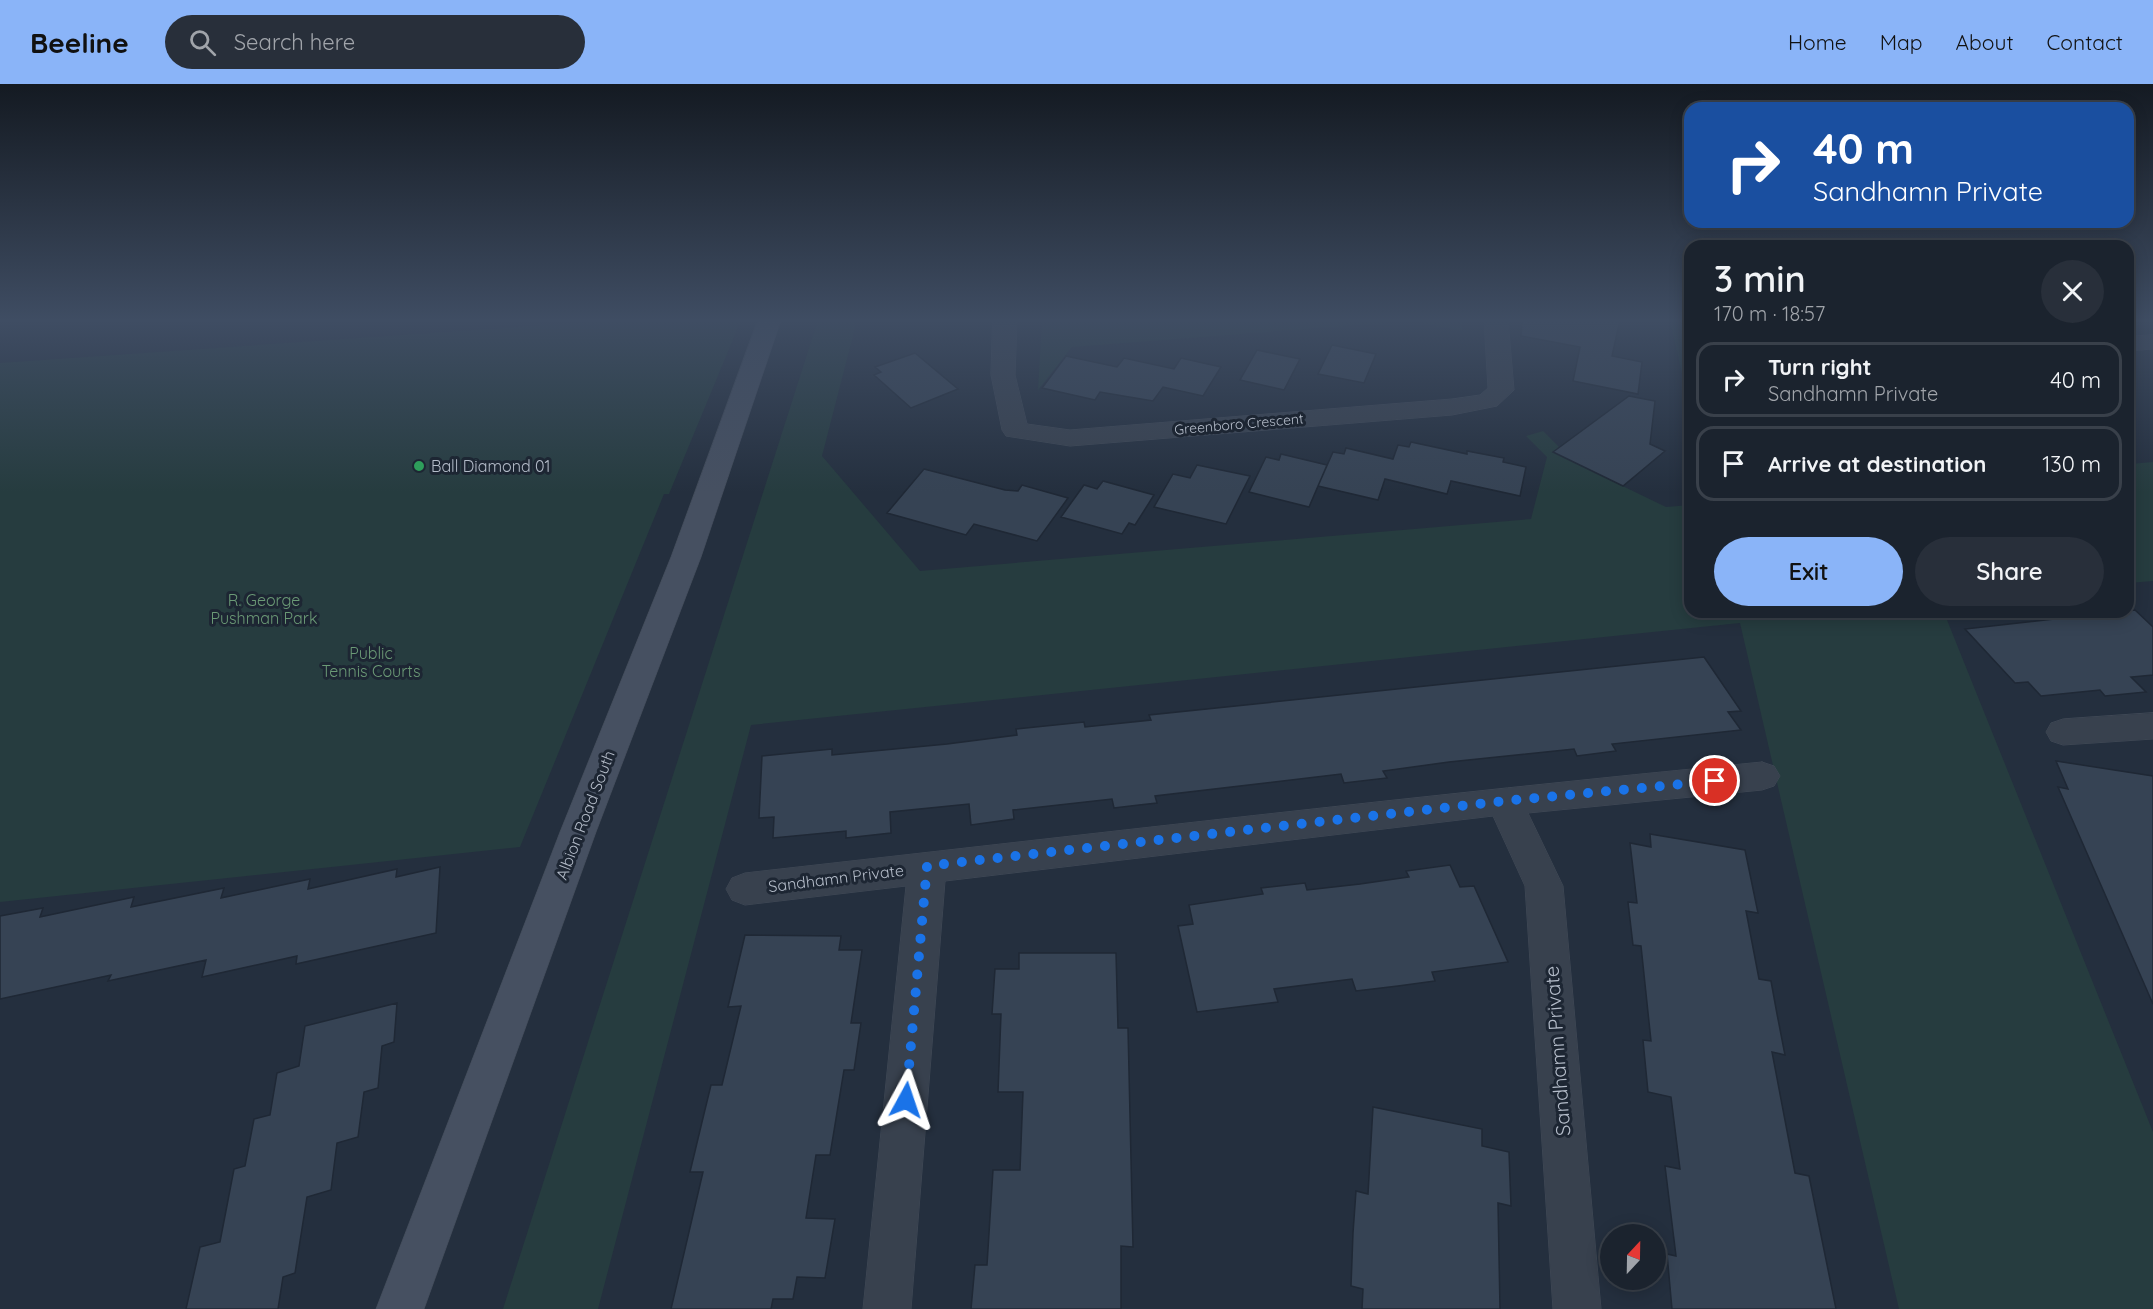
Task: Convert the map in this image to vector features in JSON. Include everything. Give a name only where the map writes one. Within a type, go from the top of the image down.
[{"type":"street","name":"Albion Road South","points":[[400,1309],[578,832],[686,557],[750,377]]},
{"type":"street","name":"Greenboro Crescent","points":[[1003,377],[1015,430],[1070,438],[1452,407],[1488,400],[1501,390],[1500,377]]},
{"type":"street","points":[[2062,732],[2153,726]]},
{"type":"street","name":"Sandhamn Private","points":[[745,889],[927,866],[1504,801],[1762,776]]},
{"type":"street","name":"Sandhamn Private","points":[[1504,801],[1544,886],[1577,1309]]},
{"type":"street","name":"Sandhamn Private","points":[[886,1309],[927,866]]},
{"type":"green space","name":"R. George Pushman Park","points":[[0,377],[717,377],[669,494],[664,494],[520,847],[0,902]]},
{"type":"green space","points":[[800,377],[842,377],[822,456],[920,571],[1531,519],[1547,457],[1526,436],[1543,431],[1575,463],[1666,507],[1684,506],[1684,618],[1946,618],[2153,1132],[2153,1309],[1899,1309],[1740,623],[751,725],[598,1309],[503,1309]]},
{"type":"green space","points":[[1039,377],[1048,377],[1038,390]]},
{"type":"green space","points":[[2153,462],[2153,581],[2134,583],[2134,464]]},
{"type":"building","points":[[876,377],[944,377],[958,389],[911,408]]},
{"type":"building","points":[[1050,377],[1215,377],[1203,396],[1163,387],[1153,401],[1100,392],[1095,400],[1042,388]]},
{"type":"building","points":[[1242,377],[1291,377],[1284,390],[1240,380]]},
{"type":"building","points":[[1334,377],[1366,377],[1364,383]]},
{"type":"building","points":[[1574,377],[1640,377],[1638,394],[1573,381]]},
{"type":"building","points":[[1629,396],[1655,401],[1650,444],[1665,451],[1623,486],[1553,452]]},
{"type":"building","points":[[1411,442],[1467,454],[1467,451],[1504,458],[1503,462],[1526,467],[1520,496],[1451,481],[1447,494],[1385,479],[1378,500],[1318,486],[1333,452],[1344,454],[1346,448],[1393,459],[1398,445],[1409,447]]},
{"type":"building","points":[[1281,454],[1327,465],[1309,507],[1249,492],[1266,457],[1279,460]]},
{"type":"building","points":[[1197,465],[1250,476],[1226,524],[1154,507],[1173,474],[1190,478]]},
{"type":"building","points":[[924,469],[1005,490],[1018,491],[1022,485],[1068,498],[1037,541],[974,524],[966,535],[887,513]]},
{"type":"building","points":[[1103,481],[1154,495],[1135,525],[1129,523],[1122,534],[1061,517],[1084,485],[1097,489]]},
{"type":"building","points":[[2134,610],[2153,627],[2153,675],[2131,677],[2146,692],[2105,696],[2100,690],[2041,696],[2028,682],[2015,683],[1965,629],[2063,618],[2134,618]]},
{"type":"building","points":[[1704,657],[1741,711],[1728,712],[1741,730],[1612,744],[1616,751],[1577,756],[1574,749],[1449,762],[1383,771],[1387,778],[1344,783],[1341,774],[1155,796],[1157,803],[1114,808],[1112,799],[1013,810],[1014,819],[971,825],[969,804],[890,812],[891,833],[846,838],[846,831],[773,838],[774,817],[759,818],[762,756],[832,749],[832,755],[947,744],[1017,735],[1016,729],[1084,722],[1085,727],[1151,720],[1149,715]]},
{"type":"building","points":[[2056,761],[2153,776],[2153,1004],[2058,787],[2068,789]]},
{"type":"building","points":[[1650,834],[1745,850],[1758,913],[1746,911],[1759,979],[1771,981],[1785,1055],[1772,1052],[1795,1173],[1809,1176],[1836,1309],[1672,1309],[1667,1254],[1676,1256],[1665,1166],[1680,1169],[1671,1097],[1648,1092],[1643,1040],[1651,1041],[1641,946],[1633,945],[1628,902],[1637,903],[1630,843],[1651,847]]},
{"type":"building","points":[[1450,865],[1460,887],[1474,886],[1508,962],[1432,972],[1435,981],[1356,991],[1352,979],[1274,989],[1278,1002],[1197,1012],[1178,926],[1193,924],[1189,905],[1263,894],[1261,888],[1305,883],[1307,890],[1360,884],[1409,877],[1406,871]]},
{"type":"building","points":[[440,867],[436,933],[296,964],[297,956],[202,977],[206,960],[108,981],[111,975],[0,999],[0,916],[43,908],[40,917],[134,897],[131,907],[224,888],[221,898],[310,879],[308,889],[397,869],[396,877]]},
{"type":"building","points":[[745,935],[841,936],[839,950],[862,950],[851,1023],[861,1023],[854,1070],[844,1070],[830,1155],[816,1155],[806,1218],[835,1219],[825,1278],[797,1277],[793,1299],[773,1299],[771,1309],[671,1309],[703,1172],[690,1172],[711,1085],[722,1085],[741,1006],[728,1007]]},
{"type":"building","points":[[1019,953],[1116,953],[1118,1028],[1128,1028],[1133,1247],[1121,1246],[1121,1309],[971,1309],[975,1265],[987,1265],[993,1170],[1020,1170],[1023,1092],[998,1092],[1001,1014],[992,1014],[995,969],[1019,969]]},
{"type":"building","points":[[397,1003],[394,1042],[382,1046],[378,1088],[364,1092],[358,1137],[337,1143],[331,1190],[307,1197],[295,1273],[283,1277],[278,1309],[186,1309],[200,1247],[220,1242],[234,1169],[245,1166],[254,1119],[270,1115],[277,1073],[299,1066],[305,1026]]},
{"type":"building","points":[[1373,1107],[1482,1129],[1482,1146],[1509,1152],[1511,1206],[1498,1203],[1500,1309],[1362,1309],[1363,1289],[1351,1286],[1353,1233],[1356,1191],[1368,1194]]},
{"type":"place","name":"Ball Diamond 01","points":[[419,466]]},
{"type":"route","points":[[906,1100],[927,866],[1504,801],[1715,781]]},
{"type":"park label","name":"Public Tennis Courts","points":[[371,662]]}]
